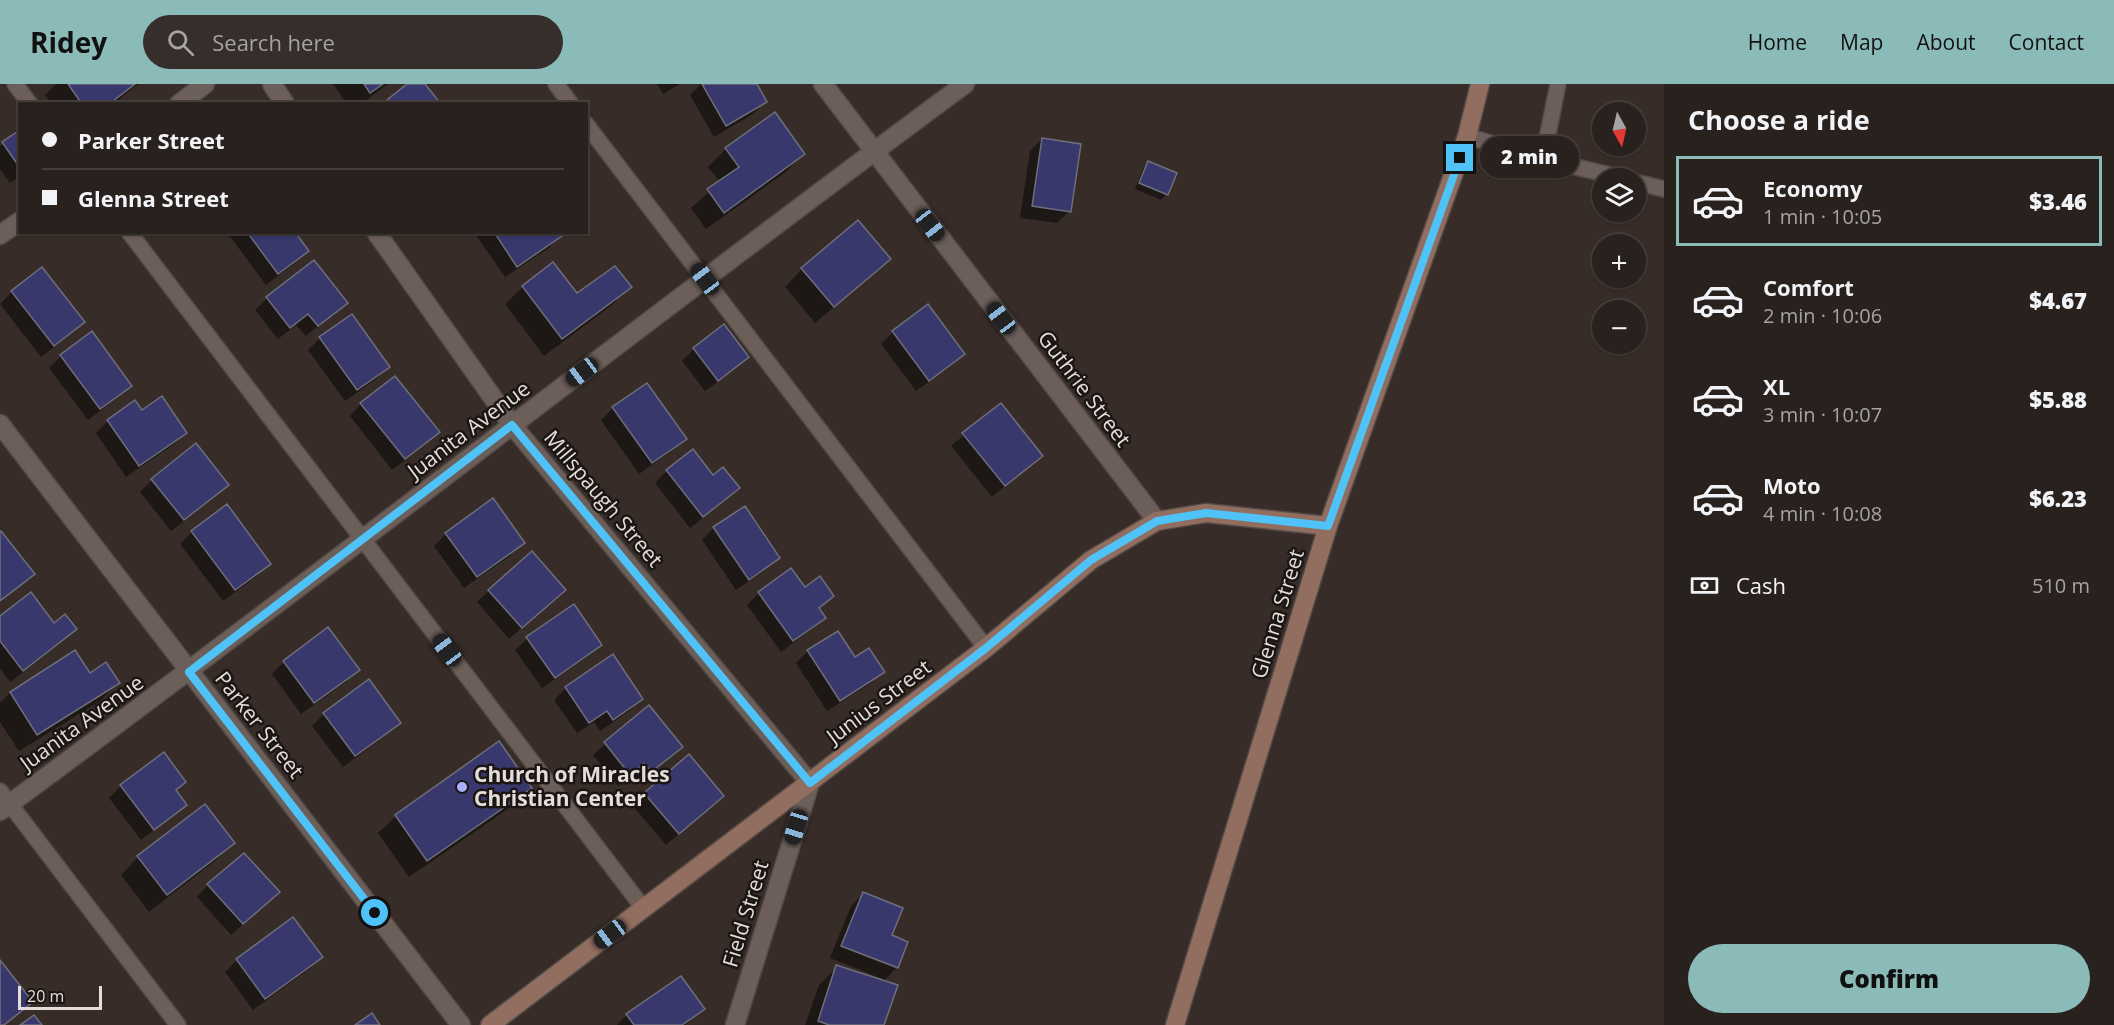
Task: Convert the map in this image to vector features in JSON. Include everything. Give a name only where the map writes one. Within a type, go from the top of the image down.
[{"type":"street","points":[[182,102],[205,84]]},
{"type":"street","points":[[272,84],[284,102]]},
{"type":"street","name":"Guthrie Street","points":[[823,84],[1157,521]]},
{"type":"street","name":"Juanita Avenue","points":[[3,802],[189,672],[512,425],[966,84]]},
{"type":"street","name":"Glenna Street","points":[[1175,1025],[1328,526],[1467,136],[1480,84]]},
{"type":"street","points":[[0,235],[18,222]]},
{"type":"street","name":"Millspaugh Street","points":[[377,234],[512,425],[810,783]]},
{"type":"street","name":"Parker Street","points":[[0,424],[461,1025]]},
{"type":"street","name":"Junius Street","points":[[490,1025],[986,648],[1091,560],[1157,521],[1206,513],[1328,526]]},
{"type":"street","name":"Field Street","points":[[735,1025],[810,783]]},
{"type":"lane","points":[[15,84],[28,102]]},
{"type":"lane","points":[[556,84],[570,102]]},
{"type":"lane","points":[[1543,159],[1558,84]]},
{"type":"lane","points":[[588,127],[986,648]]},
{"type":"lane","points":[[1467,136],[1592,171]]},
{"type":"lane","points":[[1646,185],[1664,189]]},
{"type":"lane","points":[[131,234],[644,909]]},
{"type":"lane","points":[[3,802],[178,1025]]},
{"type":"building","points":[[68,84],[135,84],[112,102],[81,102]]},
{"type":"building","points":[[364,84],[383,84],[370,93]]},
{"type":"building","points":[[407,84],[425,84],[439,102],[388,102],[387,100]]},
{"type":"building","points":[[702,84],[757,84],[767,102],[726,126]]},
{"type":"building","points":[[775,112],[805,154],[724,213],[707,189],[739,167],[725,148]]},
{"type":"building","points":[[18,131],[18,165],[2,142]]},
{"type":"building","points":[[1042,138],[1081,144],[1071,212],[1032,206]]},
{"type":"building","points":[[1148,161],[1177,173],[1168,195],[1139,183]]},
{"type":"building","points":[[858,220],[891,259],[834,307],[801,268]]},
{"type":"building","points":[[248,234],[296,234],[309,251],[278,274]]},
{"type":"building","points":[[495,234],[561,234],[562,236],[517,267]]},
{"type":"building","points":[[314,260],[348,303],[318,326],[308,314],[290,328],[266,297]]},
{"type":"building","points":[[553,262],[577,293],[615,266],[632,287],[562,339],[522,286]]},
{"type":"building","points":[[42,267],[85,322],[54,346],[11,291]]},
{"type":"building","points":[[928,304],[965,354],[929,381],[892,331]]},
{"type":"building","points":[[352,314],[390,367],[357,390],[319,337]]},
{"type":"building","points":[[724,324],[749,357],[718,381],[693,348]]},
{"type":"building","points":[[92,331],[132,386],[100,409],[60,355]]},
{"type":"building","points":[[395,376],[440,432],[405,459],[360,403]]},
{"type":"building","points":[[647,383],[687,439],[652,463],[612,407]]},
{"type":"building","points":[[162,396],[187,433],[139,466],[107,420],[135,400],[142,410]]},
{"type":"building","points":[[1001,403],[1043,456],[1005,486],[962,433]]},
{"type":"building","points":[[196,443],[229,485],[184,520],[151,479]]},
{"type":"building","points":[[693,449],[713,475],[723,467],[740,488],[703,517],[666,470]]},
{"type":"building","points":[[493,498],[525,543],[477,577],[445,533]]},
{"type":"building","points":[[227,504],[271,564],[235,590],[191,531]]},
{"type":"building","points":[[745,506],[780,558],[749,580],[713,527]]},
{"type":"building","points":[[0,532],[35,574],[0,601]]},
{"type":"building","points":[[532,551],[566,590],[522,628],[488,590]]},
{"type":"building","points":[[791,568],[805,587],[820,576],[834,596],[819,608],[826,618],[793,641],[758,592]]},
{"type":"building","points":[[31,592],[54,623],[65,614],[77,629],[23,671],[0,641],[0,616]]},
{"type":"building","points":[[574,604],[602,645],[555,678],[526,637]]},
{"type":"building","points":[[328,627],[360,670],[314,703],[283,661]]},
{"type":"building","points":[[838,631],[855,657],[869,648],[885,672],[840,701],[807,650]]},
{"type":"building","points":[[75,650],[90,673],[106,662],[120,683],[37,735],[10,692]]},
{"type":"building","points":[[613,654],[643,699],[613,720],[607,711],[589,723],[565,687]]},
{"type":"building","points":[[369,679],[401,723],[355,756],[323,713]]},
{"type":"building","points":[[649,705],[683,747],[651,772],[644,763],[630,775],[604,742]]},
{"type":"building","points":[[499,741],[532,788],[427,861],[395,815]]},
{"type":"building","points":[[164,752],[186,782],[176,790],[187,805],[154,830],[120,785]]},
{"type":"building","points":[[689,754],[724,796],[679,834],[644,793]]},
{"type":"building","points":[[205,804],[235,843],[167,895],[137,856]]},
{"type":"building","points":[[244,853],[280,892],[243,924],[207,884]]},
{"type":"building","points":[[863,892],[903,908],[892,935],[908,942],[898,968],[841,946]]},
{"type":"building","points":[[293,917],[323,957],[265,999],[236,959]]},
{"type":"building","points":[[0,960],[33,1002],[4,1025],[0,1025]]},
{"type":"building","points":[[836,965],[898,985],[884,1025],[829,1025],[818,1021]]},
{"type":"building","points":[[681,976],[705,1009],[682,1025],[634,1025],[626,1014]]},
{"type":"building","points":[[372,1013],[380,1025],[355,1025]]},
{"type":"building","points":[[34,1015],[42,1025],[20,1025]]},
{"type":"place","name":"Church of Miracles Christian Center","points":[[462,787]]},
{"type":"route","points":[[375,913],[189,672],[512,425],[810,783],[986,648],[1091,560],[1157,521],[1206,513],[1328,526],[1460,158]]}]
